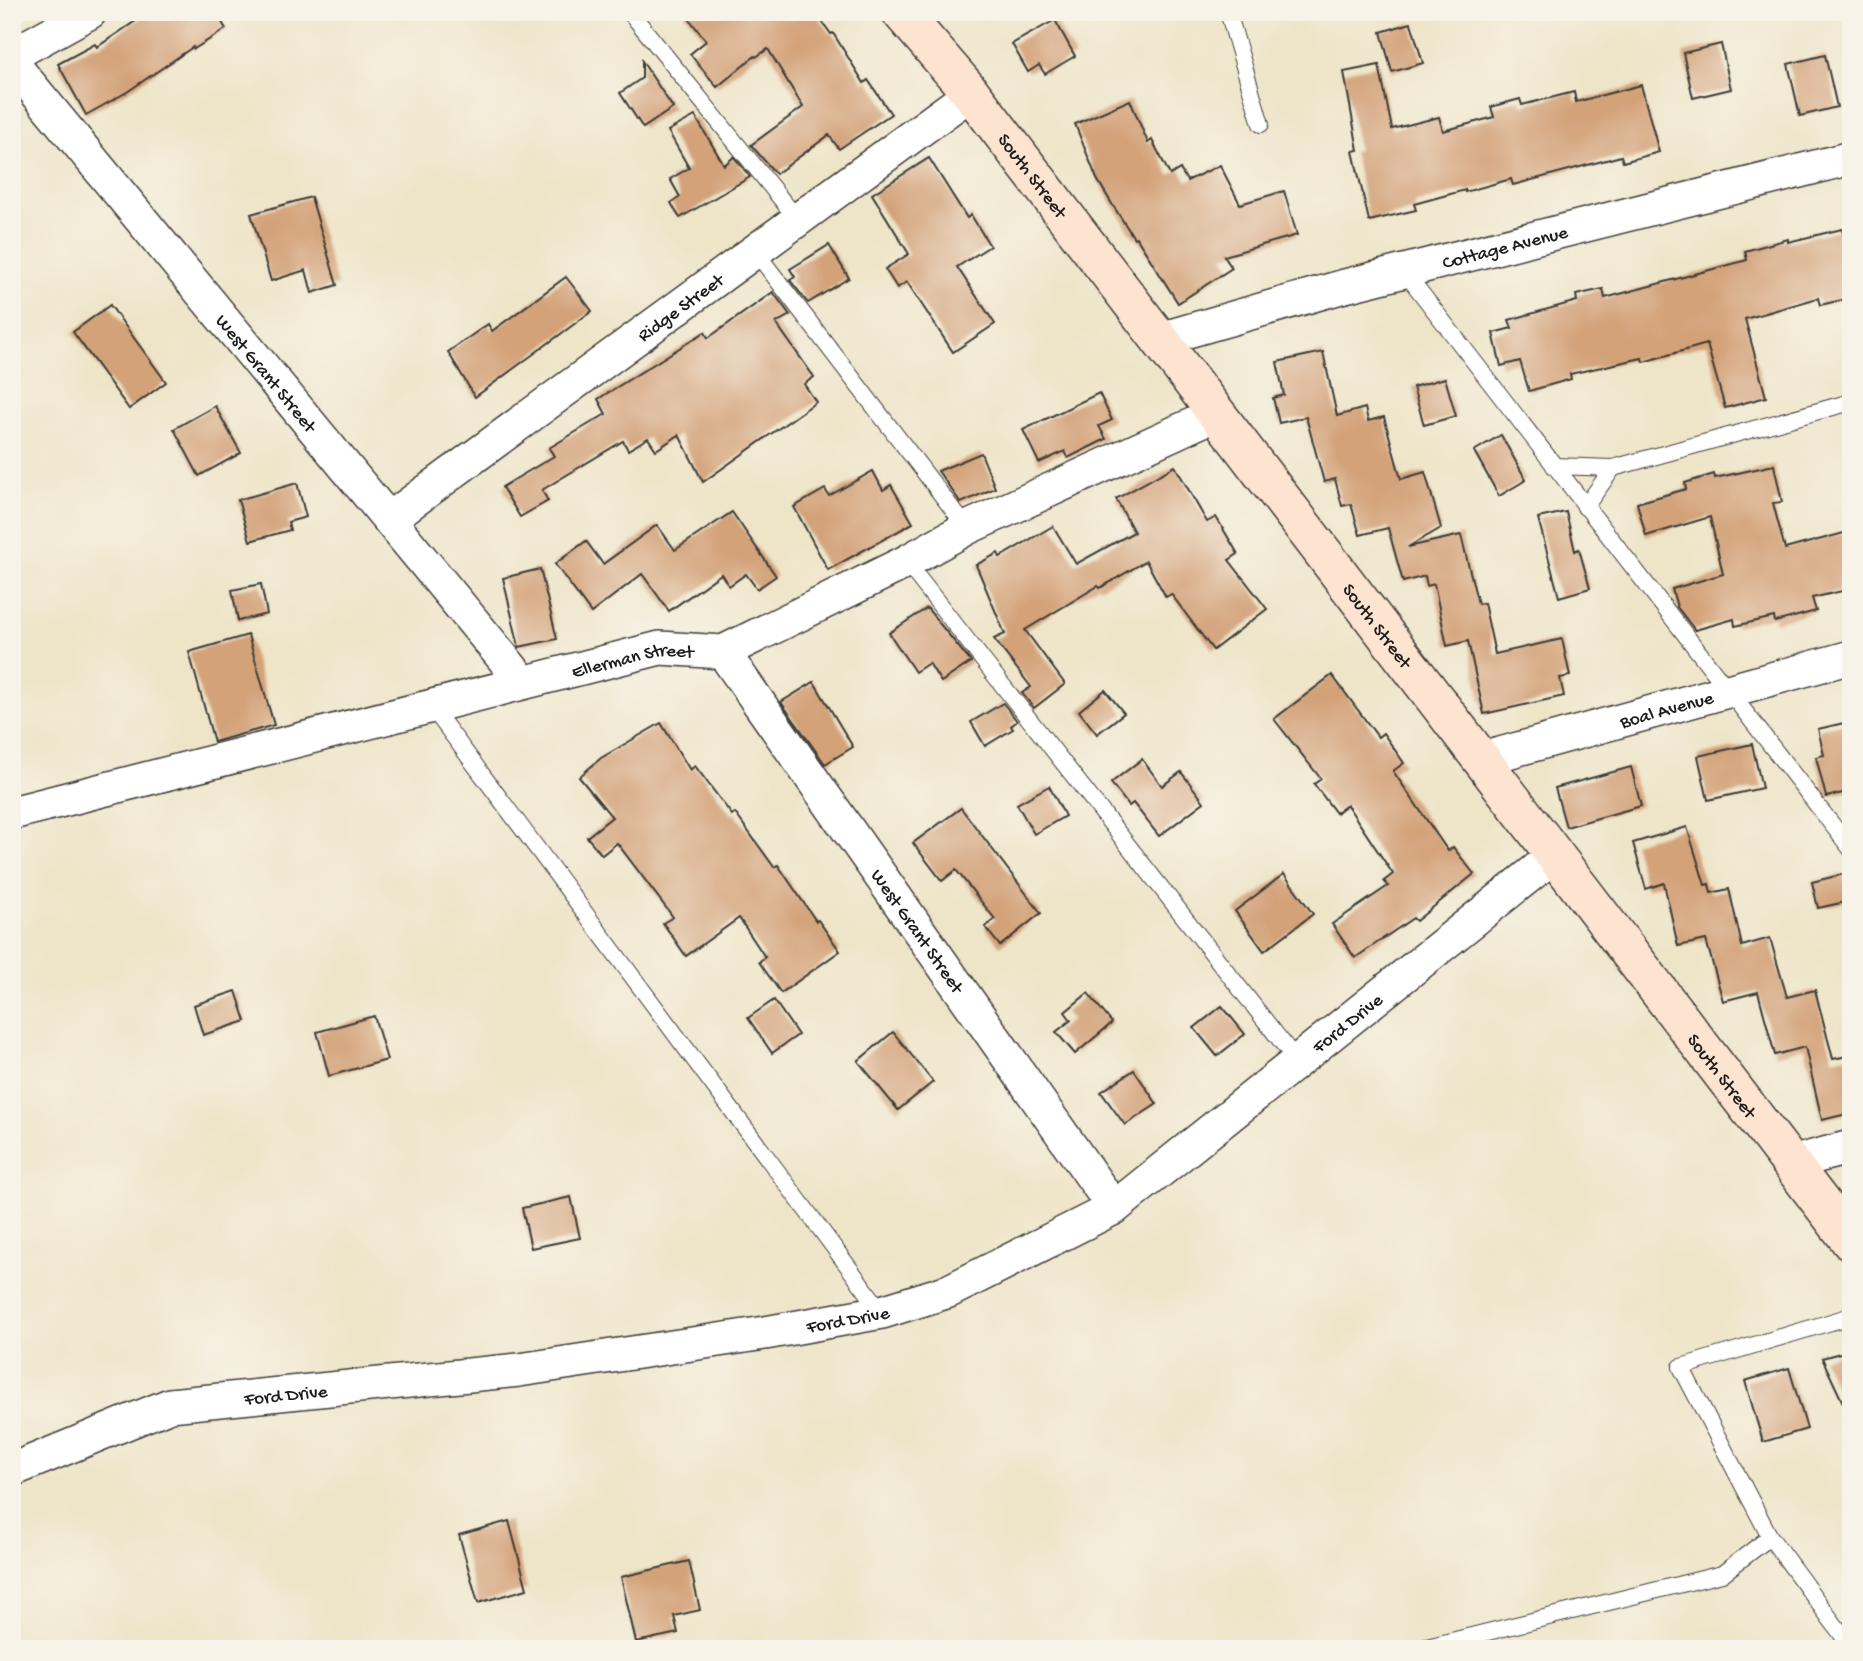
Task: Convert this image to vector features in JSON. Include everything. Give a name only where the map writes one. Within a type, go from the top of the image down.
[{"type":"street","points":[[12,55],[90,12]]},
{"type":"street","name":"South Street","points":[[901,12],[971,93],[1851,1242]]},
{"type":"street","name":"West Grant Street","points":[[12,63],[523,682]]},
{"type":"street","name":"Ridge Street","points":[[389,519],[971,93]]},
{"type":"street","name":"Cottage Avenue","points":[[1160,339],[1341,287],[1851,158]]},
{"type":"street","name":"Ellerman Street","points":[[12,813],[660,648],[723,652],[906,562],[967,528],[1216,414]]},
{"type":"street","name":"West Grant Street","points":[[723,652],[1114,1208]]},
{"type":"street","name":"Boal Avenue","points":[[1482,760],[1851,657]]},
{"type":"street","name":"Ford Drive","points":[[12,1469],[170,1405],[519,1370],[765,1333],[882,1312],[949,1291],[1114,1208],[1555,855]]},
{"type":"street","points":[[1791,1163],[1851,1147]]},
{"type":"lane","points":[[630,12],[798,220]]},
{"type":"lane","points":[[1228,12],[1261,124]]},
{"type":"lane","points":[[755,251],[967,528]]},
{"type":"lane","points":[[1404,271],[1851,849]]},
{"type":"lane","points":[[1554,466],[1614,468],[1851,402]]},
{"type":"lane","points":[[1586,507],[1614,468]]},
{"type":"lane","points":[[906,562],[1296,1060]]},
{"type":"lane","points":[[431,706],[882,1312]]},
{"type":"lane","points":[[1851,1316],[1681,1367],[1770,1537],[1851,1647]]},
{"type":"lane","points":[[1419,1649],[1722,1574],[1770,1537]]},
{"type":"building","points":[[149,12],[216,12],[226,29],[86,115],[58,64],[95,44],[97,47]]},
{"type":"building","points":[[684,12],[815,12],[831,34],[833,33],[864,83],[868,80],[891,114],[839,149],[829,135],[776,174],[751,145],[803,107],[768,49],[755,56],[717,87],[690,54],[706,41]]},
{"type":"building","points":[[1055,20],[1075,56],[1045,74],[1039,65],[1028,72],[1012,44]]},
{"type":"building","points":[[1411,23],[1423,63],[1392,72],[1381,32]]},
{"type":"building","points":[[1721,44],[1731,89],[1693,98],[1683,53]]},
{"type":"building","points":[[1825,55],[1837,107],[1800,116],[1788,64]]},
{"type":"building","points":[[642,61],[673,108],[643,128],[620,93],[642,78]]},
{"type":"building","points":[[1379,65],[1392,129],[1439,117],[1443,131],[1494,117],[1491,107],[1520,99],[1522,105],[1574,92],[1576,102],[1641,85],[1659,152],[1623,162],[1621,156],[1513,185],[1511,179],[1414,204],[1416,210],[1369,221],[1353,151],[1358,150],[1344,72]]},
{"type":"building","points":[[1130,100],[1148,143],[1152,140],[1170,175],[1180,169],[1187,181],[1220,165],[1240,204],[1284,191],[1297,235],[1224,256],[1232,268],[1178,303],[1097,179],[1075,124]]},
{"type":"building","points":[[695,116],[724,165],[734,157],[750,177],[680,218],[671,203],[680,197],[670,179],[689,168],[668,131]]},
{"type":"building","points":[[929,158],[967,218],[971,215],[990,246],[957,267],[995,324],[953,352],[907,282],[897,288],[885,269],[909,254],[872,194]]},
{"type":"building","points":[[311,197],[337,285],[312,293],[306,270],[271,281],[251,214]]},
{"type":"building","points":[[1842,229],[1851,266],[1851,298],[1820,305],[1818,298],[1745,319],[1766,397],[1725,408],[1707,344],[1643,362],[1642,358],[1570,374],[1571,379],[1529,391],[1520,361],[1501,366],[1493,333],[1512,328],[1509,320],[1577,301],[1576,295],[1603,289],[1605,298],[1747,260],[1745,251],[1788,239],[1788,242]]},
{"type":"building","points":[[829,245],[849,278],[808,303],[790,280],[795,277],[790,269]]},
{"type":"building","points":[[566,277],[592,311],[475,397],[448,352],[488,324],[492,331]]},
{"type":"building","points":[[773,292],[790,315],[776,323],[814,377],[804,384],[816,402],[703,482],[679,435],[656,450],[648,438],[628,450],[623,441],[542,490],[548,501],[520,517],[502,487],[554,456],[549,448],[606,414],[598,399],[705,332],[708,338]]},
{"type":"building","points":[[110,305],[166,382],[129,409],[73,332]]},
{"type":"building","points":[[1323,352],[1337,416],[1365,408],[1368,421],[1384,417],[1401,479],[1425,472],[1441,528],[1408,547],[1461,535],[1478,604],[1484,603],[1495,654],[1562,639],[1570,676],[1560,678],[1564,696],[1484,714],[1468,641],[1447,646],[1434,584],[1427,586],[1425,576],[1403,582],[1388,528],[1360,535],[1351,504],[1342,506],[1335,479],[1324,482],[1306,417],[1279,423],[1273,398],[1284,395],[1277,362]]},
{"type":"building","points":[[1445,378],[1456,416],[1424,425],[1413,387]]},
{"type":"building","points":[[1099,393],[1112,420],[1099,426],[1106,439],[1068,458],[1065,451],[1039,463],[1023,430]]},
{"type":"building","points":[[215,406],[241,453],[199,476],[174,429]]},
{"type":"building","points":[[1501,435],[1526,480],[1499,496],[1474,451]]},
{"type":"building","points":[[981,453],[995,488],[961,503],[938,471]]},
{"type":"building","points":[[1774,465],[1782,502],[1773,503],[1785,549],[1851,531],[1851,589],[1812,598],[1816,611],[1775,622],[1774,617],[1735,626],[1734,619],[1695,630],[1677,607],[1672,589],[1723,574],[1710,517],[1646,536],[1637,503],[1686,489],[1685,483],[1714,474],[1715,478]]},
{"type":"building","points":[[1175,466],[1207,522],[1216,517],[1238,554],[1229,560],[1267,609],[1213,650],[1171,594],[1166,597],[1146,561],[1025,630],[1065,684],[1034,708],[1022,693],[1031,687],[994,639],[1005,634],[976,565],[998,553],[1000,557],[1053,526],[1076,564],[1134,532],[1116,499]]},
{"type":"building","points":[[873,471],[883,490],[891,485],[913,523],[828,570],[794,507],[825,489],[829,496]]},
{"type":"building","points":[[297,483],[306,517],[288,522],[290,530],[250,541],[238,500]]},
{"type":"building","points":[[732,512],[776,576],[757,589],[746,574],[729,586],[721,574],[669,611],[642,574],[591,613],[555,564],[586,541],[603,564],[657,525],[675,550]]},
{"type":"building","points":[[1566,512],[1575,551],[1579,549],[1590,588],[1559,597],[1538,518]]},
{"type":"building","points":[[540,569],[557,639],[519,647],[503,578]]},
{"type":"building","points":[[261,584],[267,614],[238,621],[232,590]]},
{"type":"building","points":[[927,608],[971,662],[941,682],[929,663],[915,672],[889,633]]},
{"type":"building","points":[[248,635],[274,725],[214,742],[189,652]]},
{"type":"building","points":[[1332,675],[1378,737],[1383,733],[1404,763],[1393,771],[1448,851],[1453,847],[1474,874],[1416,921],[1413,918],[1355,958],[1332,924],[1388,886],[1384,881],[1393,874],[1347,805],[1336,813],[1314,784],[1321,779],[1274,719]]},
{"type":"building","points":[[814,682],[853,747],[825,764],[781,702]]},
{"type":"building","points":[[1105,690],[1124,713],[1097,734],[1079,711]]},
{"type":"building","points":[[1003,703],[1017,721],[1011,726],[1013,729],[985,746],[971,722]]},
{"type":"building","points":[[661,723],[690,770],[695,766],[732,815],[735,813],[774,867],[778,865],[840,951],[781,993],[759,962],[765,957],[739,918],[686,956],[663,923],[673,917],[617,843],[602,855],[587,837],[612,817],[579,777],[601,758]]},
{"type":"building","points":[[1844,723],[1851,749],[1851,791],[1826,797],[1816,757],[1824,755],[1818,729]]},
{"type":"building","points":[[1752,744],[1762,788],[1708,800],[1698,756]]},
{"type":"building","points":[[1142,759],[1162,786],[1181,772],[1204,802],[1159,836],[1133,803],[1129,806],[1111,783]]},
{"type":"building","points":[[1631,767],[1641,806],[1566,827],[1555,788]]},
{"type":"building","points":[[1049,786],[1065,816],[1034,834],[1017,804]]},
{"type":"building","points":[[961,808],[1041,913],[1000,946],[985,927],[995,919],[956,870],[942,881],[913,843]]},
{"type":"building","points":[[1687,827],[1705,885],[1709,884],[1711,893],[1729,889],[1742,946],[1770,938],[1787,997],[1815,990],[1833,1059],[1847,1056],[1851,1073],[1851,1113],[1822,1120],[1805,1047],[1775,1055],[1758,992],[1723,1001],[1706,940],[1678,946],[1664,883],[1646,889],[1633,843]]},
{"type":"building","points":[[1284,874],[1313,914],[1264,951],[1235,911]]},
{"type":"building","points":[[1844,874],[1850,901],[1818,908],[1812,882]]},
{"type":"building","points":[[236,991],[246,1021],[203,1035],[194,1005]]},
{"type":"building","points":[[1088,993],[1112,1023],[1075,1054],[1056,1032],[1071,1020],[1065,1012]]},
{"type":"building","points":[[774,1000],[798,1035],[772,1053],[748,1018]]},
{"type":"building","points":[[1222,1006],[1245,1034],[1217,1056],[1194,1028]]},
{"type":"building","points":[[374,1016],[387,1060],[329,1076],[317,1032]]},
{"type":"building","points":[[893,1032],[933,1082],[898,1110],[858,1061]]},
{"type":"building","points":[[1134,1070],[1157,1104],[1125,1125],[1101,1092]]},
{"type":"building","points":[[571,1197],[580,1238],[531,1248],[522,1208]]},
{"type":"building","points":[[1851,1350],[1851,1420],[1822,1358]]},
{"type":"building","points":[[1789,1368],[1807,1429],[1763,1442],[1745,1381]]},
{"type":"building","points":[[509,1521],[527,1589],[478,1603],[459,1535]]},
{"type":"building","points":[[689,1561],[700,1610],[674,1616],[678,1633],[636,1642],[621,1577]]}]
